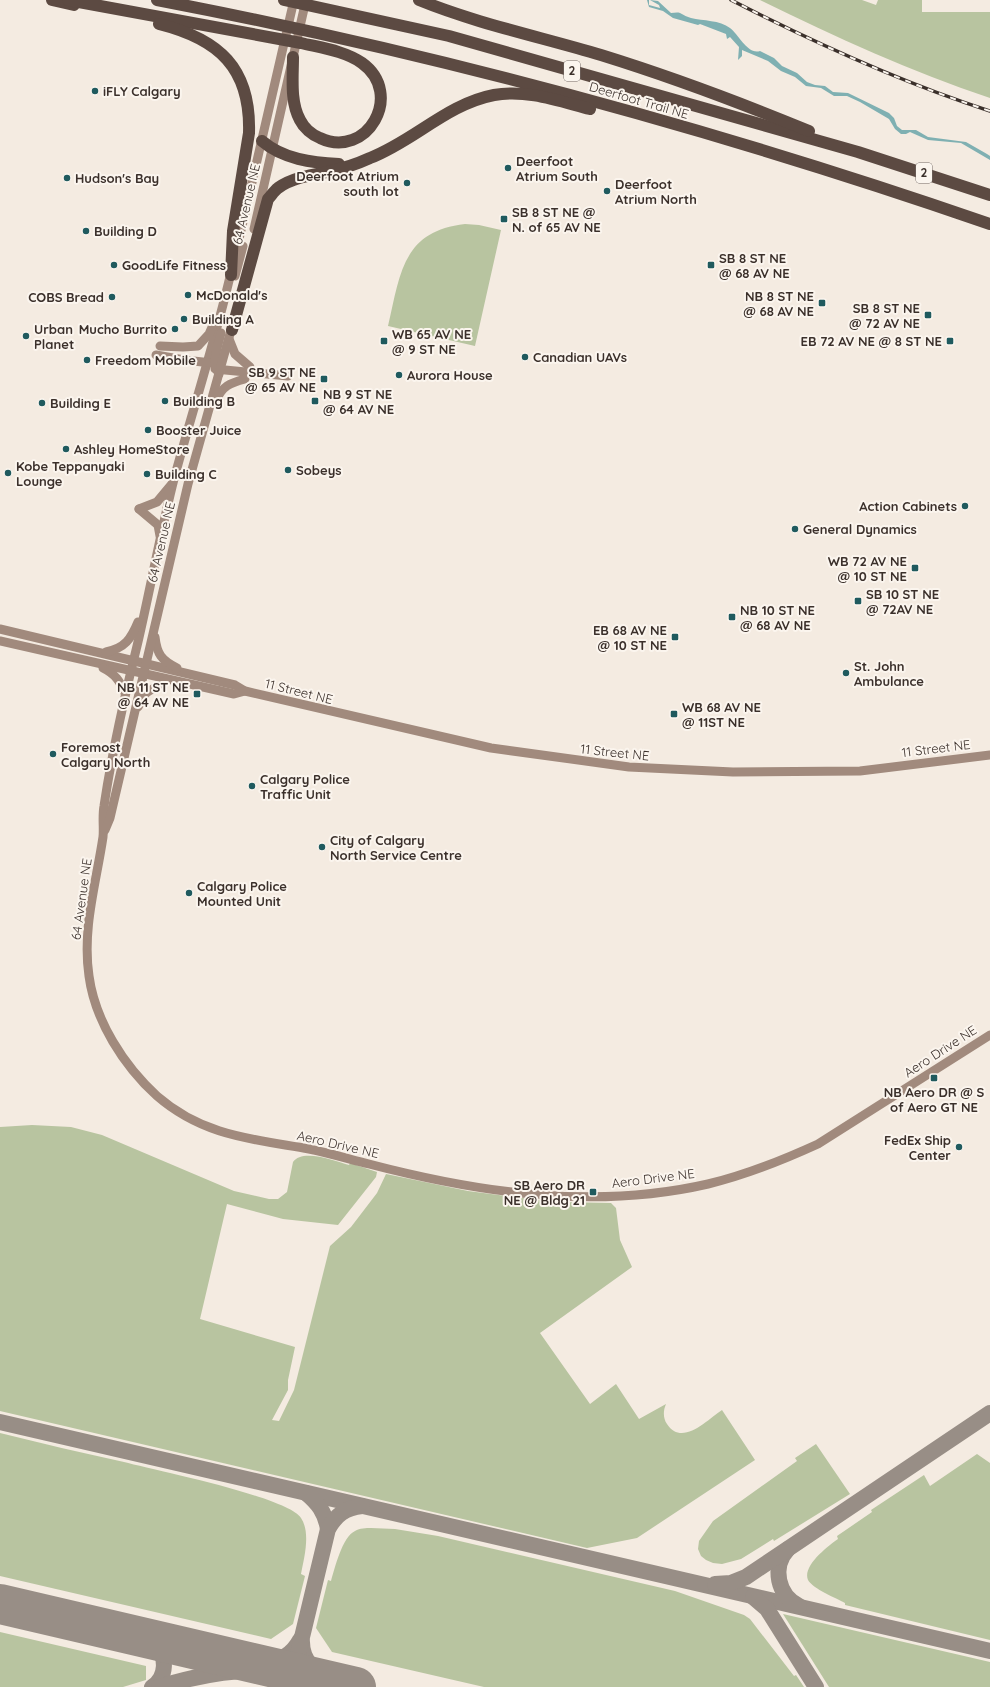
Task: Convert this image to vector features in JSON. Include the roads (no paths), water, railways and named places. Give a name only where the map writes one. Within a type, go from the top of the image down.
[{"type":"highway","points":[[52,0],[184,31],[214,46],[236,71],[246,95],[249,121],[247,144],[232,231],[231,276]]},
{"type":"highway","points":[[68,0],[301,43],[351,57],[362,63],[371,71],[377,80],[380,91],[380,109],[375,121],[368,130],[355,139],[340,142],[323,140],[308,131],[300,120],[295,105],[287,56]]},
{"type":"highway","name":"Deerfoot Trail NE","points":[[157,0],[377,46],[520,81],[834,171],[990,224]]},
{"type":"highway","name":"Deerfoot Trail NE","points":[[284,0],[449,36],[858,152],[990,195]]},
{"type":"highway","points":[[420,0],[460,15],[601,55],[652,72],[754,108],[858,152]]},
{"type":"highway","points":[[230,335],[268,199],[279,188],[300,177],[329,171],[380,154],[463,104],[496,94],[518,93],[537,96],[676,130],[708,134]]},
{"type":"highway","points":[[262,141],[272,150],[316,163],[349,165]]},
{"type":"street","name":"64 Avenue NE","points":[[286,1146],[244,1138],[208,1128],[160,1098],[137,1076],[121,1055],[105,1027],[89,978],[87,932],[104,832],[103,812],[125,693],[173,483],[204,372],[217,366],[230,335],[272,150],[287,56],[294,0]]},
{"type":"street","name":"64 Avenue NE","points":[[104,832],[110,818],[145,663],[154,632],[217,366],[222,308],[231,276],[262,141],[287,56],[306,0]]},
{"type":"street","points":[[217,366],[251,207],[254,176]]},
{"type":"street","points":[[160,346],[182,348],[198,346],[209,334],[222,308]]},
{"type":"street","points":[[230,335],[235,354],[250,367]]},
{"type":"street","points":[[156,355],[217,366],[288,376]]},
{"type":"street","points":[[194,463],[202,451],[219,394],[228,384],[245,379]]},
{"type":"street","points":[[160,540],[158,525],[139,509],[157,502],[173,483]]},
{"type":"street","points":[[103,653],[116,650],[125,644],[134,632],[146,602]]},
{"type":"street","name":"11 Street NE","points":[[0,629],[103,653],[132,665],[143,674],[234,694],[245,691]]},
{"type":"street","points":[[154,632],[156,647],[160,656],[169,664],[189,674]]},
{"type":"street","name":"11 Street NE","points":[[0,640],[91,662],[132,665]]},
{"type":"street","points":[[31,648],[137,666],[145,663]]},
{"type":"street","points":[[91,662],[114,674],[121,683],[125,693]]},
{"type":"street","name":"11 Street NE","points":[[145,663],[234,685],[245,691],[490,748],[628,767],[733,772],[860,771],[990,755]]},
{"type":"street","points":[[131,724],[146,693],[167,680]]},
{"type":"street","name":"Aero Drive NE","points":[[286,1146],[312,1150],[439,1182],[488,1189],[541,1195],[595,1198],[666,1192],[709,1184],[746,1173],[818,1144],[990,1035]]},
{"type":"water","points":[[647,0],[649,0],[649,5],[660,8],[659,5],[650,0],[658,1],[671,13],[679,13],[687,17],[726,25],[744,44],[752,50],[760,51],[774,58],[782,66],[797,73],[807,82],[825,86],[833,92],[848,93],[889,113],[894,118],[897,126],[902,130],[916,130],[928,137],[966,142],[990,156],[990,160],[961,143],[928,140],[910,132],[901,134],[895,129],[889,119],[860,102],[847,96],[834,96],[821,88],[806,86],[795,77],[781,71],[768,61],[742,50],[742,56],[738,60],[739,47],[730,37],[727,39],[726,34],[700,24],[698,25],[673,18],[663,11],[649,7]]},
{"type":"railway","points":[[731,0],[858,61],[956,100],[990,111]]},
{"type":"place","name":"iFLY Calgary","points":[[95,91]]},
{"type":"place","name":"Deerfoot Atrium South","points":[[508,168]]},
{"type":"place","name":"Hudson's Bay","points":[[67,178]]},
{"type":"place","name":"Deerfoot Atrium south lot","points":[[407,183]]},
{"type":"place","name":"Deerfoot Atrium North","points":[[607,191]]},
{"type":"place","name":"SB 8 ST NE @ N. of 65 AV NE","points":[[504,219]]},
{"type":"place","name":"Building D","points":[[86,231]]},
{"type":"place","name":"GoodLife Fitness","points":[[114,265]]},
{"type":"place","name":"SB 8 ST NE @ 68 AV NE","points":[[711,265]]},
{"type":"place","name":"McDonald's","points":[[188,295]]},
{"type":"place","name":"COBS Bread","points":[[112,297]]},
{"type":"place","name":"NB 8 ST NE @ 68 AV NE","points":[[822,303]]},
{"type":"place","name":"SB 8 ST NE @ 72 AV NE","points":[[928,315]]},
{"type":"place","name":"Building A","points":[[184,319]]},
{"type":"place","name":"Mucho Burrito","points":[[175,329]]},
{"type":"place","name":"Urban Planet","points":[[26,336]]},
{"type":"place","name":"WB 65 AV NE @ 9 ST NE","points":[[384,341]]},
{"type":"place","name":"EB 72 AV NE @ 8 ST NE","points":[[950,341]]},
{"type":"place","name":"Canadian UAVs","points":[[525,357]]},
{"type":"place","name":"Freedom Mobile","points":[[87,360]]},
{"type":"place","name":"Aurora House","points":[[399,375]]},
{"type":"place","name":"SB 9 ST NE @ 65 AV NE","points":[[324,379]]},
{"type":"place","name":"Building B","points":[[165,401]]},
{"type":"place","name":"NB 9 ST NE @ 64 AV NE","points":[[315,401]]},
{"type":"place","name":"Building E","points":[[42,403]]},
{"type":"place","name":"Booster Juice","points":[[148,430]]},
{"type":"place","name":"Ashley HomeStore","points":[[66,449]]},
{"type":"place","name":"Sobeys","points":[[288,470]]},
{"type":"place","name":"Kobe Teppanyaki Lounge","points":[[8,473]]},
{"type":"place","name":"Building C","points":[[147,474]]},
{"type":"place","name":"Action Cabinets","points":[[965,506]]},
{"type":"place","name":"General Dynamics","points":[[795,529]]},
{"type":"place","name":"WB 72 AV NE @ 10 ST NE","points":[[915,568]]},
{"type":"place","name":"SB 10 ST NE @ 72AV NE","points":[[858,601]]},
{"type":"place","name":"NB 10 ST NE @ 68 AV NE","points":[[732,617]]},
{"type":"place","name":"EB 68 AV NE @ 10 ST NE","points":[[675,637]]},
{"type":"place","name":"St. John Ambulance","points":[[846,673]]},
{"type":"place","name":"NB 11 ST NE @ 64 AV NE","points":[[197,694]]},
{"type":"place","name":"WB 68 AV NE @ 11ST NE","points":[[674,714]]},
{"type":"place","name":"Foremost Calgary North","points":[[53,754]]},
{"type":"place","name":"Calgary Police Traffic Unit","points":[[252,786]]},
{"type":"place","name":"City of Calgary North Service Centre","points":[[322,847]]},
{"type":"place","name":"Calgary Police Mounted Unit","points":[[189,893]]},
{"type":"place","name":"NB Aero DR @ S of Aero GT NE","points":[[934,1078]]},
{"type":"place","name":"FedEx Ship Center","points":[[959,1147]]},
{"type":"place","name":"SB Aero DR NE @ Bldg 21","points":[[593,1192]]}]
